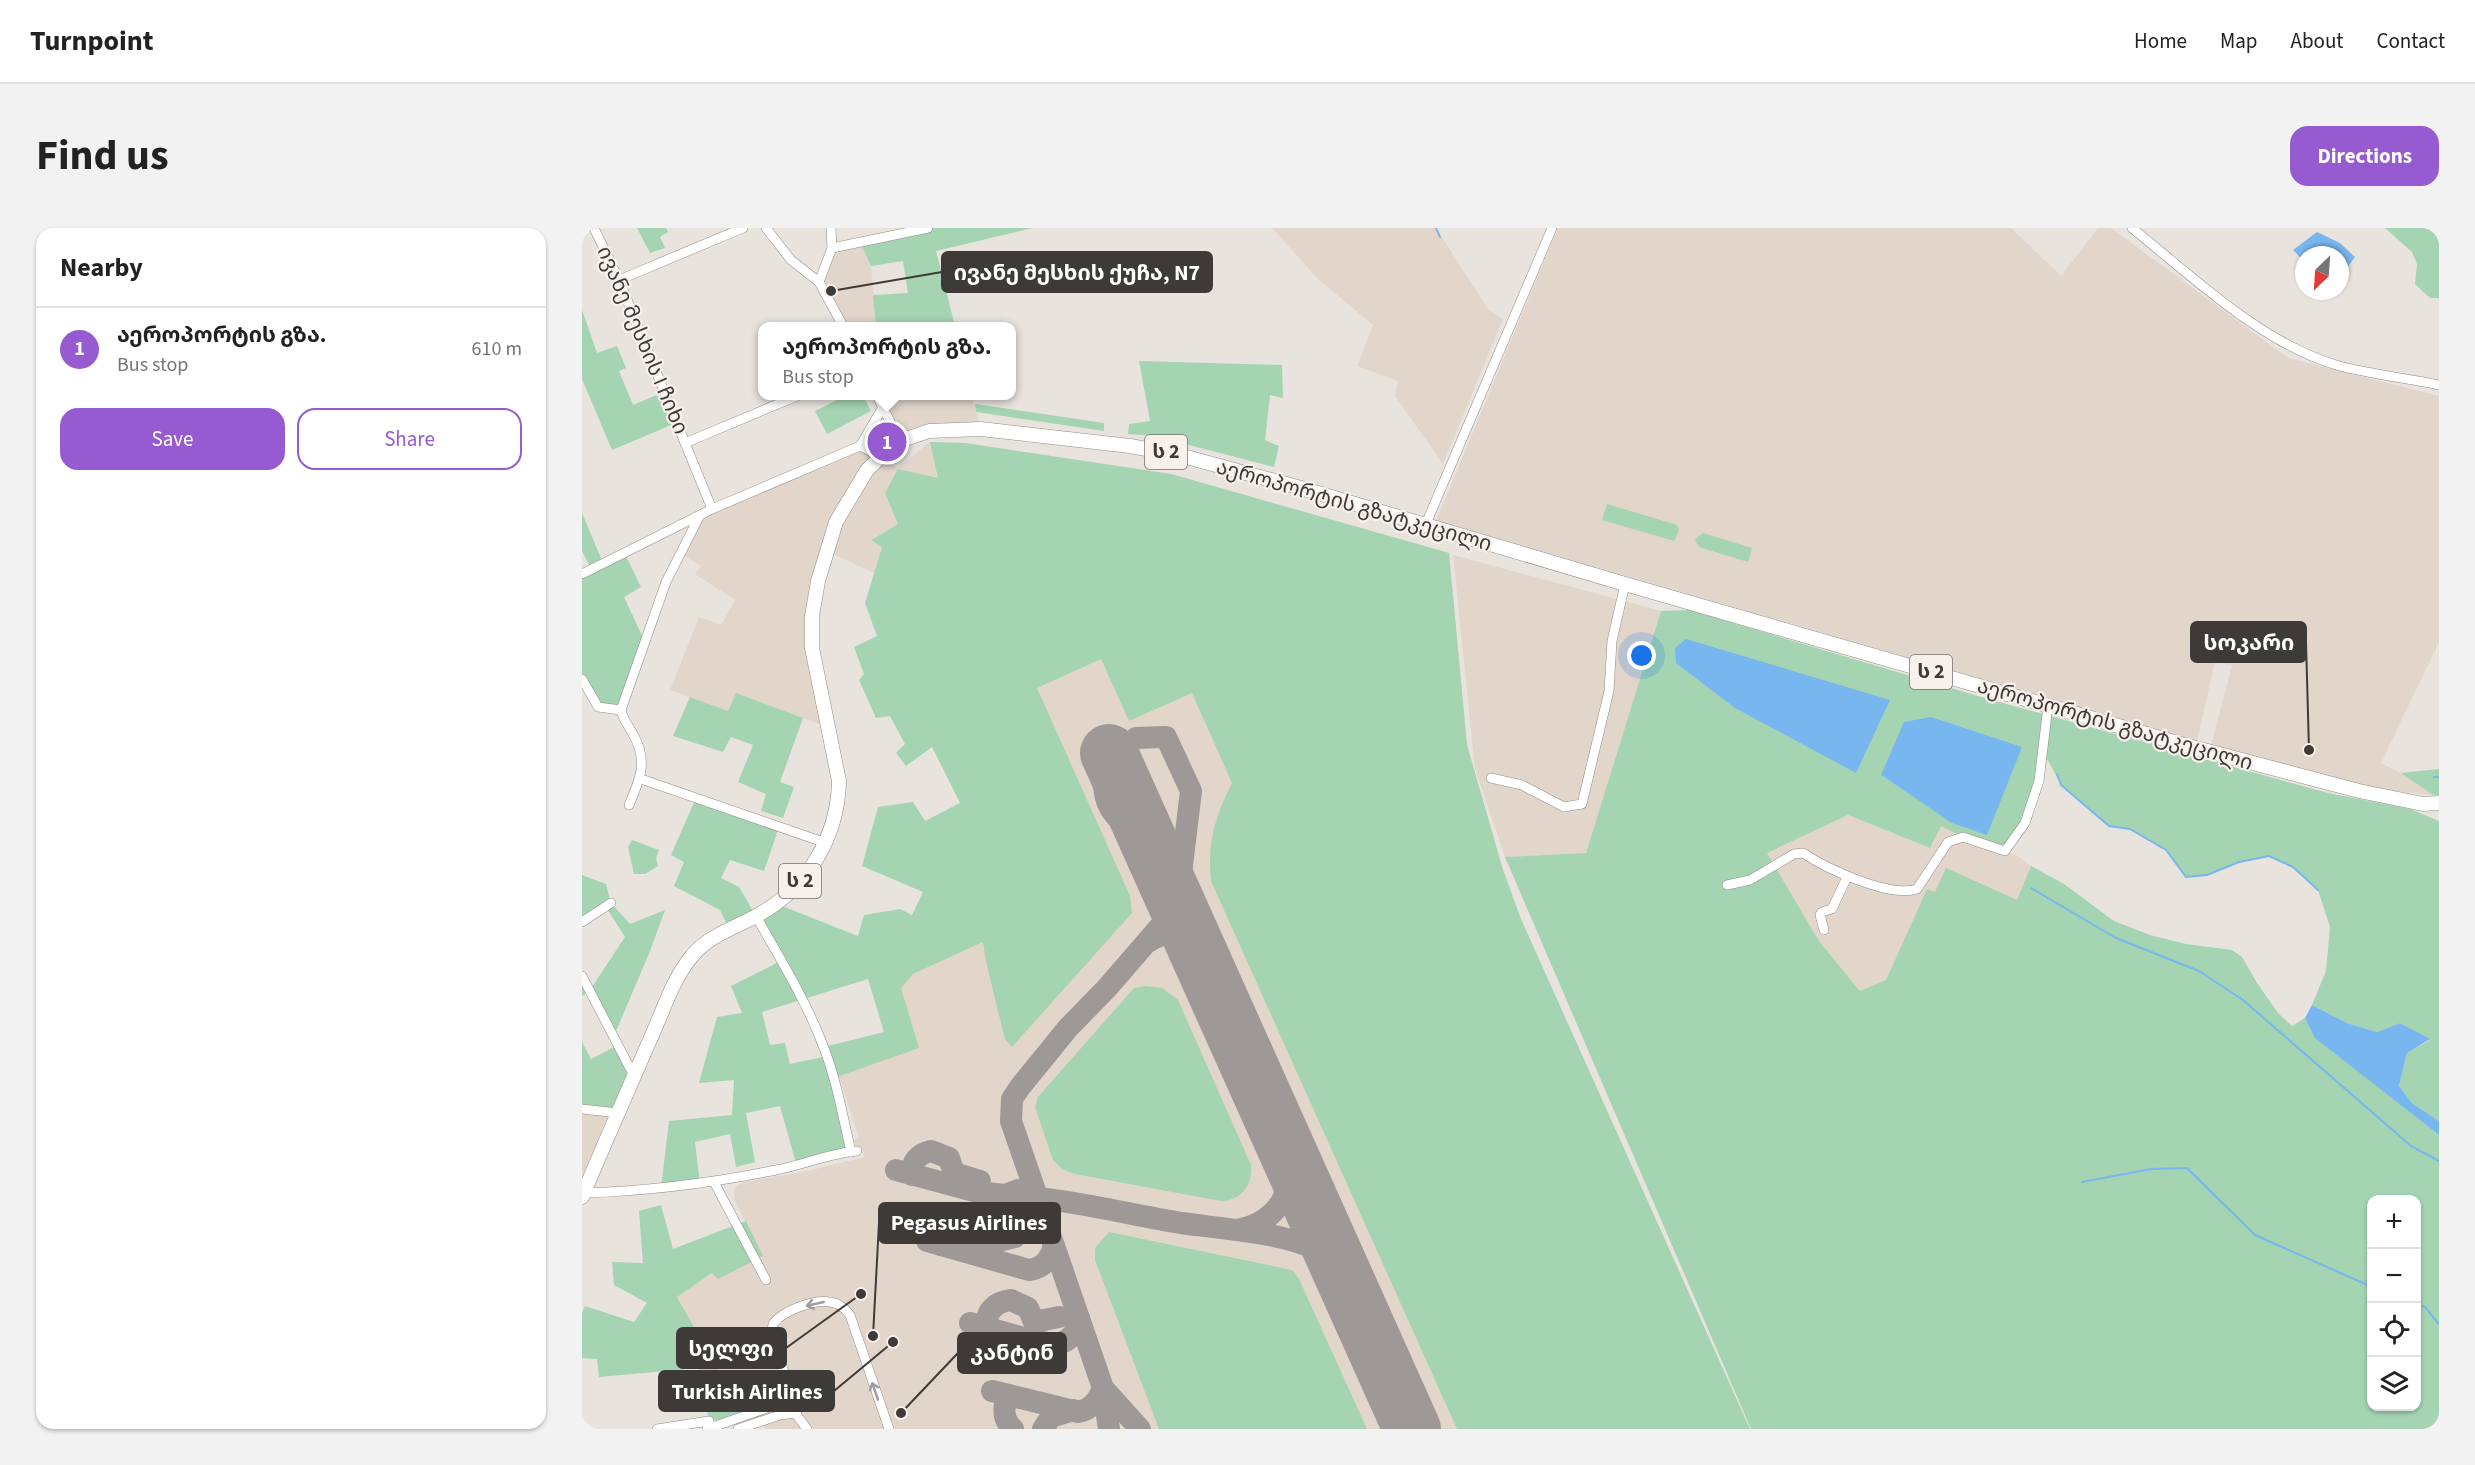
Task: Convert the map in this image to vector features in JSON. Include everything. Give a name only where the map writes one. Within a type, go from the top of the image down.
[{"type":"highway","name":"აეროპორტის გზატკეცილი","points":[[583,1195],[677,981],[692,956],[709,940],[777,904],[792,890],[818,858],[826,843],[838,803],[839,781],[812,648],[812,615],[818,581],[836,522],[867,470],[880,456],[900,441],[928,431],[981,429],[1130,446],[1179,455],[2181,744],[2348,789],[2423,804],[2439,803]]},
{"type":"street","name":"ივანე მესხის I ჩიხი","points":[[594,228],[619,280],[685,443],[787,400]]},
{"type":"street","points":[[619,280],[743,228]]},
{"type":"street","points":[[766,228],[791,260],[819,282],[840,322]]},
{"type":"street","points":[[819,282],[832,248],[831,228]]},
{"type":"street","points":[[832,248],[928,228]]},
{"type":"street","points":[[1425,526],[1552,228]]},
{"type":"street","points":[[2132,228],[2215,295],[2279,341],[2335,364],[2439,385]]},
{"type":"street","points":[[879,400],[900,441]]},
{"type":"street","points":[[582,574],[712,509],[860,446],[882,407]]},
{"type":"street","points":[[685,443],[712,509]]},
{"type":"street","points":[[860,446],[880,456]]},
{"type":"street","points":[[629,805],[641,779],[642,767],[636,738],[622,717],[621,710],[666,582],[700,515]]},
{"type":"street","points":[[1491,778],[1522,785],[1564,807],[1582,804],[1608,691],[1612,641],[1625,584]]},
{"type":"street","points":[[582,679],[598,707],[621,710]]},
{"type":"street","points":[[1727,885],[1750,880],[1794,854],[1803,853],[1847,877],[1907,892],[1917,890],[1948,842],[1964,837],[2005,852],[2025,822],[2039,782],[2048,706]]},
{"type":"street","points":[[641,779],[826,843]]},
{"type":"street","points":[[2423,804],[2439,810]]},
{"type":"street","points":[[1824,930],[1820,915],[1832,909],[1847,877]]},
{"type":"street","points":[[582,922],[611,903]]},
{"type":"street","points":[[583,1195],[642,1191],[714,1182],[797,1167],[854,1152],[824,1047],[803,999],[756,916]]},
{"type":"street","points":[[582,976],[634,1076]]},
{"type":"street","points":[[582,1109],[618,1113]]},
{"type":"street","points":[[714,1182],[766,1280]]},
{"type":"street","points":[[657,1429],[708,1425],[770,1407],[779,1401],[787,1394],[788,1380],[772,1338],[773,1324],[778,1317],[797,1308],[826,1301],[842,1306],[850,1315],[889,1429]]},
{"type":"street","points":[[738,1429],[790,1414],[800,1406],[798,1400],[787,1394]]},
{"type":"street","points":[[779,1401],[780,1410],[790,1414],[807,1429]]},
{"type":"shaded area","points":[[1272,228],[1436,228],[1488,309],[1503,319],[1443,464],[1395,396],[1398,381],[1357,366],[1373,325],[1318,279]]},
{"type":"shaded area","points":[[1558,228],[2011,228],[2061,276],[2098,228],[2111,228],[2288,358],[2439,396],[2439,642],[2381,763],[2401,773],[2433,795],[2360,787],[2211,746],[2232,665],[2215,662],[2197,741],[1436,521]]},
{"type":"shaded area","points":[[860,242],[871,266],[876,322],[841,322],[819,282],[832,248]]},
{"type":"shaded area","points":[[879,400],[973,400],[981,429],[900,441]]},
{"type":"shaded area","points":[[930,442],[965,443],[1171,474],[1449,553],[1467,745],[1503,870],[1521,919],[1746,1429],[765,1429],[762,1421],[748,1425],[677,1296],[713,1273],[763,1256],[734,1199],[735,1187],[744,1182],[803,1172],[865,1157],[863,1152],[858,1153],[853,1140],[859,1138],[839,1076],[918,1048],[901,987],[913,974],[983,942],[1000,870],[898,524],[872,539],[882,547],[874,573],[827,551],[812,615],[828,727],[736,694],[728,711],[670,690],[699,617],[721,625],[735,600],[695,574],[701,566],[681,554],[700,515],[860,446],[897,468]]},
{"type":"shaded area","points":[[1453,555],[1661,611],[1586,853],[1505,857],[1475,769]]},
{"type":"shaded area","points":[[1848,815],[1930,848],[1941,825],[1963,837],[2018,856],[2031,866],[2017,900],[1935,892],[1927,889],[1886,980],[1860,991],[1819,941],[1767,853]]},
{"type":"shaded area","points":[[582,1110],[616,1113],[582,1192]]},
{"type":"green space","points":[[637,228],[666,228],[668,232],[660,237],[665,248],[650,253]]},
{"type":"green space","points":[[927,228],[1033,228],[936,251],[954,322],[876,322],[873,295],[908,293],[903,261],[871,266],[860,242]]},
{"type":"green space","points":[[2385,228],[2439,228],[2439,298],[2430,298],[2415,284],[2417,264],[2412,252]]},
{"type":"green space","points":[[582,310],[597,353],[617,346],[626,368],[619,371],[633,405],[664,392],[676,423],[612,450],[582,379]]},
{"type":"green space","points":[[1139,361],[1282,365],[1283,398],[1270,395],[1265,440],[1279,446],[1274,467],[1154,436],[1128,434],[1129,424],[1150,421]]},
{"type":"green space","points":[[837,400],[865,400],[871,411],[827,434],[815,411]]},
{"type":"green space","points":[[975,404],[1104,423],[1104,431],[976,412]]},
{"type":"green space","points":[[930,442],[965,443],[1171,474],[1449,553],[1467,745],[1503,870],[1521,919],[1750,1429],[1457,1429],[1211,881],[1211,842],[1221,807],[1232,783],[1192,693],[1129,721],[1101,659],[1037,688],[1130,896],[1132,913],[1012,1047],[1005,1039],[983,942],[913,974],[901,988],[919,1048],[834,1078],[851,1152],[797,1167],[780,1106],[746,1113],[755,1162],[736,1167],[730,1134],[695,1142],[700,1184],[661,1188],[669,1121],[732,1115],[734,1080],[699,1083],[717,1017],[742,1013],[731,986],[781,961],[756,917],[729,929],[720,910],[674,886],[684,862],[671,855],[696,798],[779,827],[764,871],[730,860],[721,878],[739,887],[756,916],[777,904],[858,936],[864,915],[900,909],[912,915],[923,892],[862,866],[878,807],[913,802],[925,821],[960,803],[932,747],[906,766],[896,753],[905,744],[890,716],[876,718],[859,680],[864,674],[854,647],[877,636],[865,603],[882,547],[871,540],[898,524],[885,493],[898,469],[938,478]],"holes":[[[868,979],[884,1032],[824,1047],[827,1056],[790,1064],[785,1043],[770,1045],[762,1012]]]},
{"type":"green space","points":[[1607,504],[1677,525],[1679,530],[1674,541],[1602,520]]},
{"type":"green space","points":[[582,513],[603,563],[624,552],[641,587],[624,597],[645,642],[621,710],[598,707],[582,679],[582,574],[591,569],[582,551]]},
{"type":"green space","points":[[1703,533],[1752,548],[1748,562],[1699,547],[1695,539]]},
{"type":"green space","points":[[1689,610],[1981,697],[2328,793],[2410,809],[2439,821],[2439,1121],[2412,1103],[2399,1086],[2407,1053],[2430,1040],[2400,1023],[2377,1032],[2347,1023],[2312,1005],[2326,971],[2330,927],[2318,890],[2294,867],[2269,856],[2239,862],[2207,875],[2186,877],[2166,850],[2130,829],[2109,826],[2061,785],[2042,749],[2038,779],[2031,803],[2021,826],[2005,851],[1963,837],[1941,826],[1930,848],[1848,815],[1767,853],[1819,941],[1860,991],[1886,980],[1927,889],[1935,892],[1946,868],[2017,900],[2031,866],[2064,884],[2114,921],[2150,935],[2186,944],[2232,950],[2242,957],[2278,1013],[2292,1026],[2305,1018],[2316,1038],[2439,1135],[2439,1429],[1751,1429],[1505,857],[1586,853],[1661,611]],"holes":[[[2022,747],[1911,795],[1881,775]]]},
{"type":"green space","points":[[736,693],[803,718],[780,782],[794,787],[783,818],[761,811],[766,794],[738,782],[753,745],[731,737],[723,752],[673,736],[690,697],[728,711]]},
{"type":"green space","points":[[2439,769],[2439,795],[2433,795],[2401,773]]},
{"type":"green space","points":[[632,840],[659,850],[656,858],[658,866],[645,874],[634,874],[628,847]]},
{"type":"green space","points":[[582,875],[606,884],[611,903],[630,924],[665,910],[614,1036],[590,991],[582,996],[582,976],[590,990],[625,937],[606,907],[582,922]]},
{"type":"green space","points":[[1146,986],[1162,988],[1178,1000],[1251,1165],[1248,1185],[1240,1195],[1234,1198],[1221,1201],[1075,1174],[1062,1169],[1053,1160],[1035,1107],[1038,1097],[1134,988]]},
{"type":"green space","points":[[582,1042],[591,1059],[618,1045],[634,1076],[618,1113],[582,1109]]},
{"type":"green space","points":[[661,1205],[673,1249],[746,1221],[763,1256],[718,1279],[712,1273],[677,1297],[745,1416],[709,1421],[699,1368],[599,1377],[597,1359],[582,1358],[582,1313],[585,1306],[634,1322],[647,1303],[614,1285],[612,1262],[643,1263],[639,1211]]},
{"type":"green space","points":[[1109,1232],[1292,1270],[1299,1279],[1367,1429],[1159,1429],[1095,1260],[1095,1248]]},
{"type":"green space","points":[[709,1421],[687,1429],[657,1429]]},
{"type":"water","points":[[2317,232],[2343,246],[2298,246]]},
{"type":"water","points":[[2349,251],[2355,257],[2349,265]]},
{"type":"water","points":[[1686,639],[1890,700],[1856,773],[1735,708],[1676,663],[1675,648]]},
{"type":"water","points":[[1931,717],[2022,747],[1987,835],[1952,823],[1881,775],[1904,722]]},
{"type":"water","points":[[2312,1005],[2347,1023],[2377,1032],[2400,1023],[2430,1039],[2407,1053],[2399,1086],[2412,1103],[2439,1121],[2439,1135],[2315,1038],[2305,1018]]},
{"type":"waterway","points":[[1436,228],[1440,237]]},
{"type":"waterway","points":[[2057,774],[2061,785],[2109,826],[2130,829],[2166,850],[2186,877],[2207,875],[2239,862],[2269,856],[2293,867],[2318,890]]},
{"type":"waterway","points":[[2434,777],[2439,777]]},
{"type":"waterway","points":[[2031,888],[2116,938],[2199,971],[2243,1000],[2411,1146],[2439,1161]]},
{"type":"waterway","points":[[2082,1182],[2151,1169],[2187,1168],[2255,1235],[2367,1285]]},
{"type":"waterway","points":[[2421,1306],[2425,1307],[2439,1324]]},
{"type":"taxiway","points":[[1109,1429],[1103,1388],[1011,1121],[1012,1099],[1068,1028],[1107,988],[1177,907],[1191,791],[1166,737],[1136,738],[1113,758],[1104,781],[1105,796],[1115,815],[1121,821],[1144,832]]},
{"type":"taxiway","points":[[1148,942],[1168,934],[1183,938],[1196,951],[1206,969]]},
{"type":"taxiway","points":[[912,1175],[916,1159],[931,1151],[949,1158],[954,1173],[980,1181]]},
{"type":"taxiway","points":[[1236,1230],[1262,1221],[1280,1203],[1290,1180],[1288,1152]]},
{"type":"taxiway","points":[[896,1170],[977,1192],[1005,1195],[1018,1190]]},
{"type":"taxiway","points":[[1005,1195],[1071,1203],[1293,1241],[1314,1249],[1326,1258],[1349,1290]]},
{"type":"taxiway","points":[[941,1245],[945,1230],[961,1221],[980,1227],[990,1243],[1015,1237]]},
{"type":"taxiway","points":[[927,1241],[1029,1270],[1046,1262],[1054,1246]]},
{"type":"taxiway","points":[[987,1327],[989,1312],[992,1308],[1011,1300],[1028,1308],[1034,1322],[1059,1317]]},
{"type":"taxiway","points":[[970,1323],[1043,1342],[1061,1343],[1076,1330],[1079,1318]]},
{"type":"taxiway","points":[[992,1391],[1078,1412],[1094,1404],[1103,1388],[1140,1429]]},
{"type":"taxiway","points":[[1008,1395],[1004,1413],[1013,1429]]},
{"type":"taxiway","points":[[1043,1429],[1051,1417],[1073,1410]]},
{"type":"runway","points":[[1109,753],[1412,1429]]},
{"type":"place","name":"ივანე მესხის ქუჩა, N7","points":[[831,291]]},
{"type":"place","name":"აეროპორტის გზა.","points":[[887,442]]},
{"type":"place","name":"სოკარი","points":[[2309,750]]},
{"type":"place","name":"სელფი","points":[[861,1294]]},
{"type":"place","name":"Pegasus Airlines","points":[[873,1336]]},
{"type":"place","name":"Turkish Airlines","points":[[893,1342]]},
{"type":"place","name":"კანტინ","points":[[901,1413]]}]
